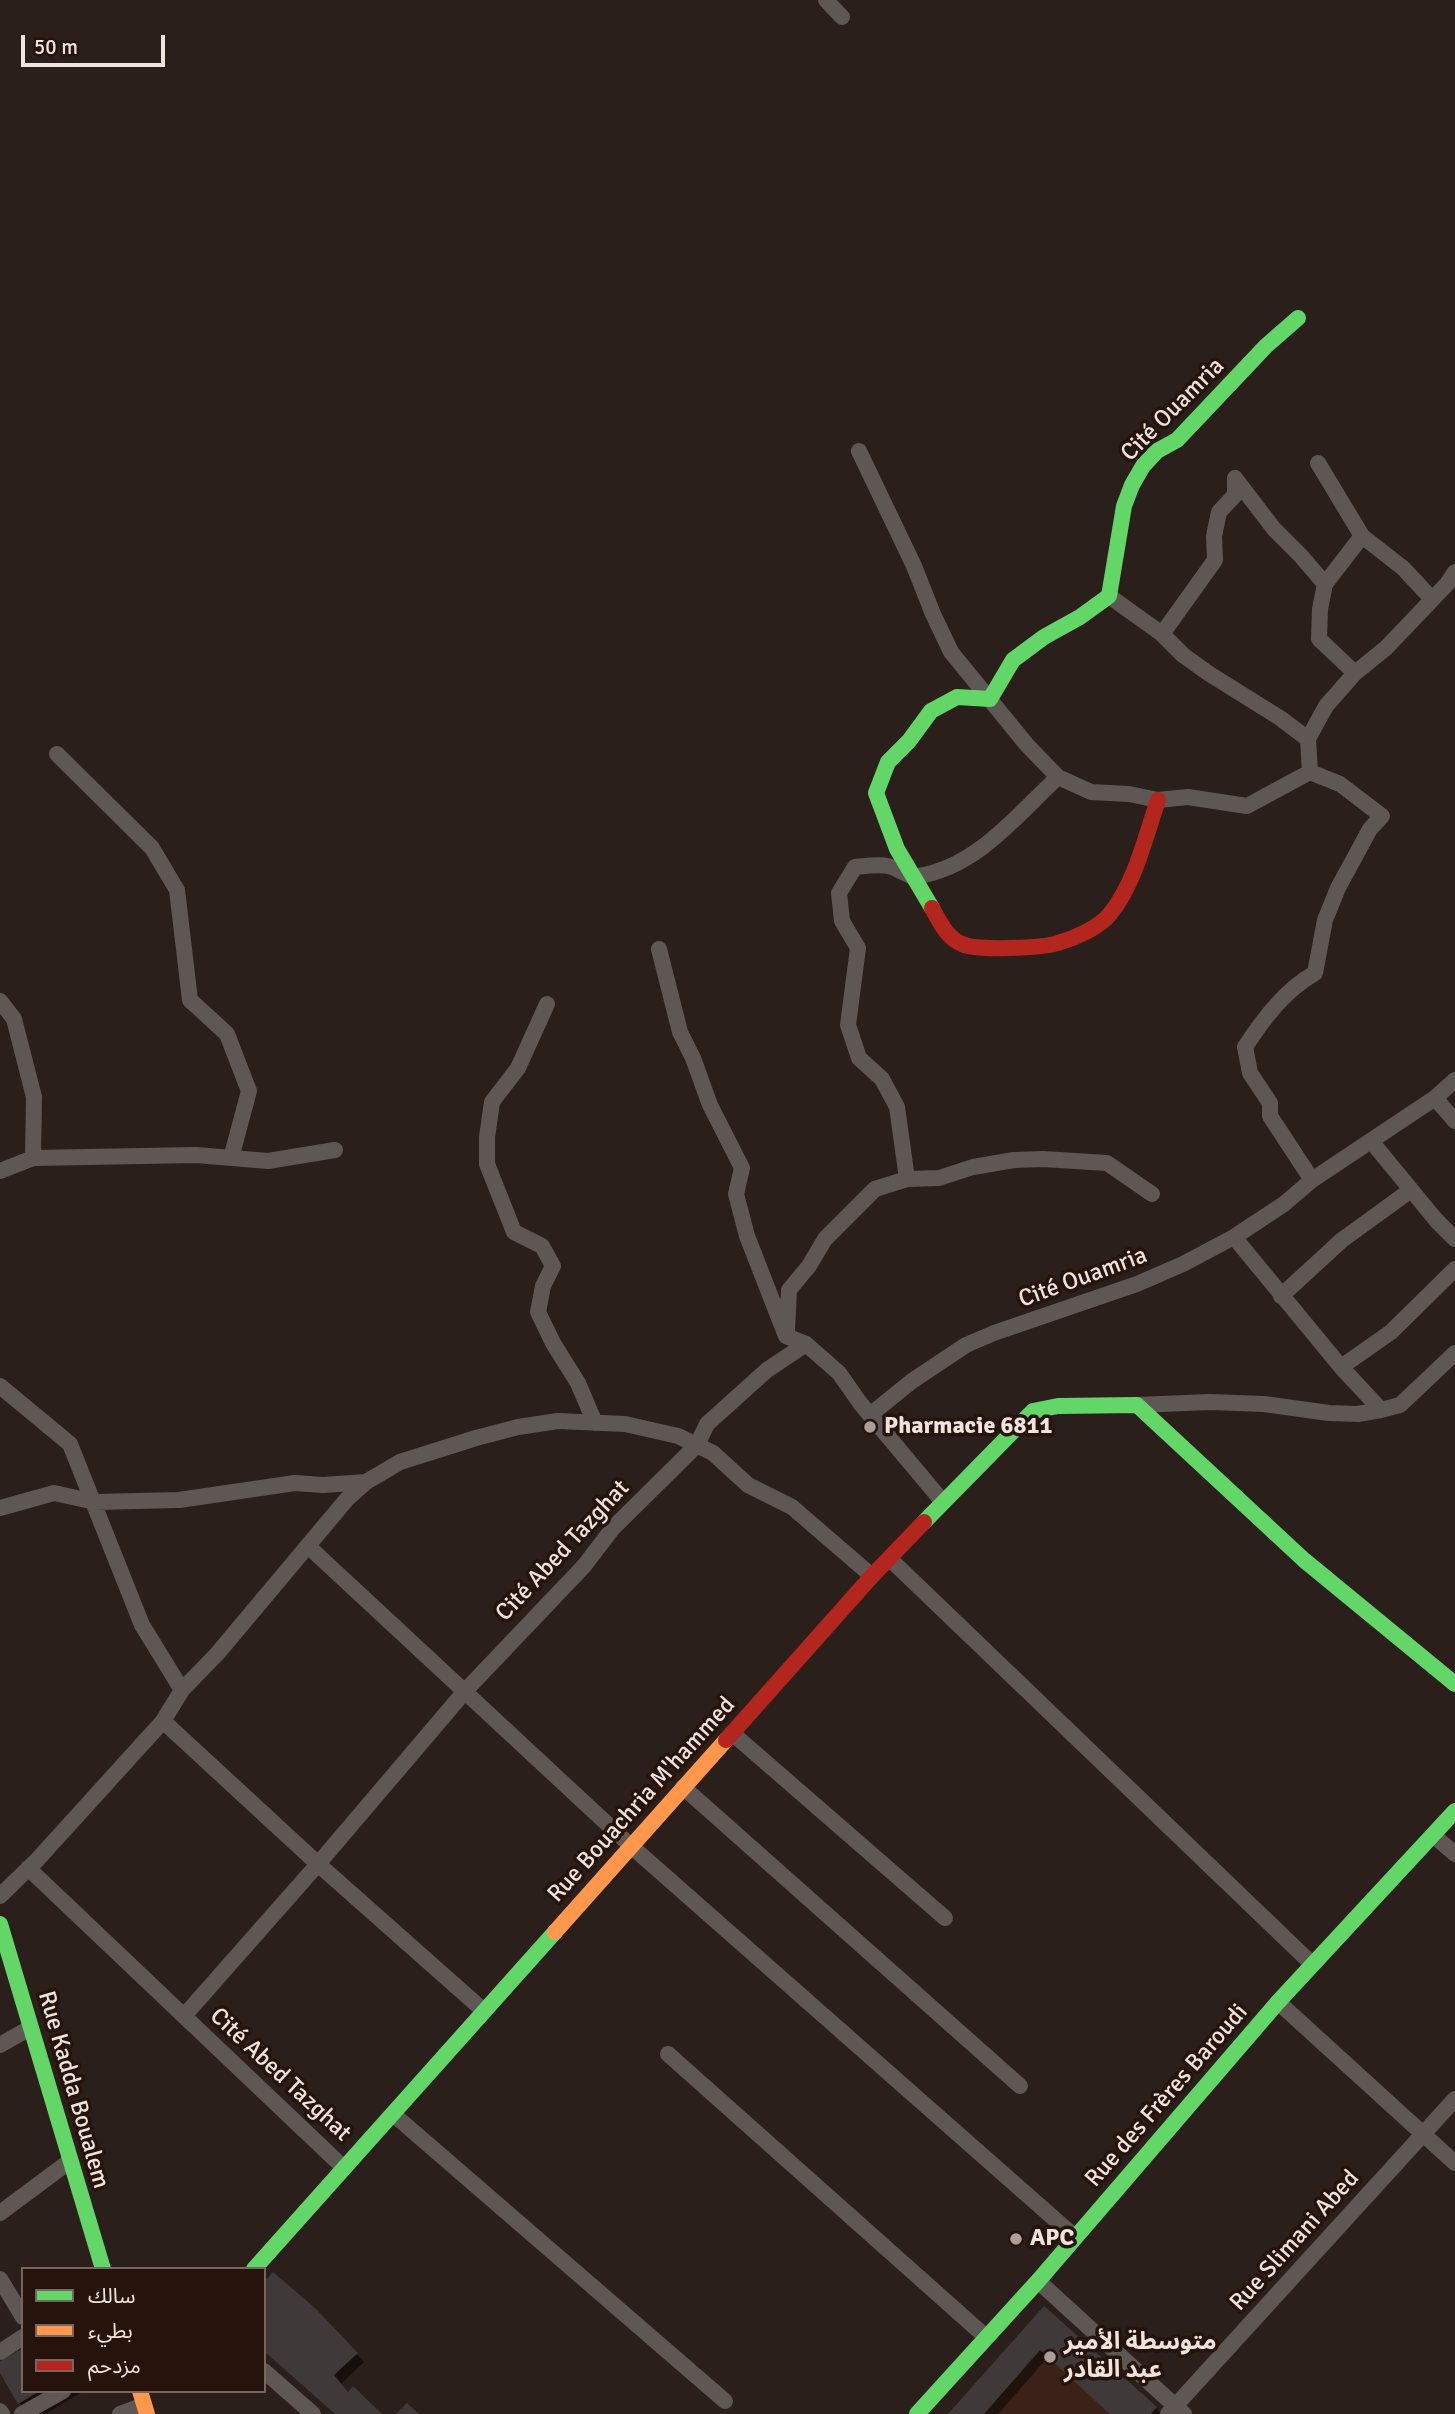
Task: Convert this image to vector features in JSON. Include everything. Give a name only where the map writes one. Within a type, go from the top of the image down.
[{"type":"street","points":[[826,0],[842,17]]},
{"type":"street","name":"Cité Ouamria","points":[[1109,596],[1125,504],[1139,469],[1163,445],[1177,440],[1266,346],[1298,318]]},
{"type":"street","points":[[859,451],[914,566],[951,652],[1027,745],[1058,777],[1091,792],[1129,794],[1158,800],[1188,797],[1247,806],[1310,772]]},
{"type":"street","points":[[1318,463],[1362,536],[1403,568],[1432,599]]},
{"type":"street","points":[[1162,634],[1214,560],[1214,536],[1219,512],[1235,495],[1235,478],[1274,529],[1325,584]]},
{"type":"street","points":[[1355,673],[1319,639],[1320,609],[1325,584],[1362,536]]},
{"type":"street","points":[[1310,772],[1308,739],[1326,706],[1355,673],[1387,648],[1455,572]]},
{"type":"street","points":[[990,699],[1013,660],[1109,596],[1162,634],[1208,673],[1280,718],[1308,739]]},
{"type":"street","points":[[990,699],[957,697],[931,711],[909,741],[888,762],[876,793],[897,849],[949,937],[965,946],[997,948],[1056,944],[1081,934],[1108,917],[1121,898],[1138,859],[1158,800]]},
{"type":"street","points":[[57,754],[152,848],[177,890],[190,1000],[227,1034],[249,1091],[231,1158]]},
{"type":"street","points":[[1310,772],[1340,784],[1382,816],[1370,829],[1338,888],[1325,920],[1315,973],[1298,983],[1245,1046],[1250,1073],[1270,1103],[1270,1116],[1312,1180]]},
{"type":"street","points":[[907,1179],[897,1107],[882,1079],[859,1058],[848,1025],[858,948],[842,921],[839,893],[855,867],[887,865],[915,877],[968,858],[1000,833],[1058,777]]},
{"type":"street","points":[[659,949],[680,1032],[693,1058],[710,1105],[742,1168],[736,1194],[747,1236],[786,1336],[806,1344],[839,1373],[870,1415],[943,1502]]},
{"type":"street","points":[[0,1001],[14,1019],[34,1097],[33,1158]]},
{"type":"street","points":[[547,1004],[518,1068],[492,1102],[487,1137],[488,1164],[514,1232],[542,1246],[553,1266],[543,1286],[538,1311],[553,1343],[578,1383],[595,1423]]},
{"type":"street","name":"Cité Ouamria","points":[[870,1415],[912,1381],[966,1345],[1137,1284],[1234,1237],[1284,1204],[1312,1180],[1436,1098],[1455,1080]]},
{"type":"street","points":[[1436,1098],[1455,1121]]},
{"type":"street","points":[[1371,1140],[1455,1239]]},
{"type":"street","points":[[0,1171],[33,1158],[196,1155],[268,1161],[335,1150]]},
{"type":"street","points":[[786,1336],[789,1290],[809,1266],[825,1239],[875,1189],[907,1179],[939,1178],[973,1167],[1014,1160],[1075,1160],[1107,1163],[1152,1194]]},
{"type":"street","points":[[1281,1296],[1342,1240],[1411,1189]]},
{"type":"street","points":[[1234,1237],[1341,1367],[1381,1410]]},
{"type":"street","points":[[1341,1367],[1391,1332],[1455,1269]]},
{"type":"street","name":"Cité Abed Tazghat","points":[[184,2016],[466,1690],[584,1566],[613,1528],[697,1445],[707,1424],[767,1370],[806,1344]]},
{"type":"street","points":[[1137,1405],[1236,1402],[1358,1414],[1400,1405],[1455,1353]]},
{"type":"street","points":[[0,1386],[70,1444],[142,1625],[182,1690]]},
{"type":"street","points":[[1137,1405],[1304,1560],[1455,1684]]},
{"type":"street","name":"Rue Bouachria M'hammed","points":[[256,2267],[873,1576],[1033,1411],[1058,1406],[1137,1405]]},
{"type":"street","points":[[0,1896],[29,1868],[163,1721],[182,1690],[217,1654],[328,1521],[366,1482],[400,1462],[518,1427],[558,1421],[639,1427],[678,1436],[713,1453],[748,1485],[792,1507],[873,1576]]},
{"type":"street","points":[[0,1508],[54,1493],[95,1502],[179,1500],[295,1483],[323,1485],[366,1482]]},
{"type":"street","points":[[309,1547],[631,1846],[1075,2237]]},
{"type":"street","points":[[891,1560],[1312,1964]]},
{"type":"street","points":[[163,1721],[318,1864],[484,2011]]},
{"type":"street","points":[[732,1733],[945,1918]]},
{"type":"street","points":[[682,1787],[1020,2086]]},
{"type":"street","name":"Rue des Frères Baroudi","points":[[917,2414],[1038,2281],[1278,2002],[1455,1811]]},
{"type":"street","points":[[1433,1835],[1455,1854]]},
{"type":"street","name":"Cité Abed Tazghat","points":[[29,1868],[344,2168]]},
{"type":"street","name":"Rue Kadda Boualem","points":[[0,1924],[102,2267]]},
{"type":"street","points":[[1278,2002],[1455,2164]]},
{"type":"street","points":[[0,2045],[30,2028]]},
{"type":"street","points":[[668,2054],[986,2337]]},
{"type":"street","name":"Rue Slimani Abed","points":[[1176,2411],[1455,2099]]},
{"type":"street","points":[[393,2114],[724,2401]]},
{"type":"street","points":[[0,2213],[70,2161]]},
{"type":"street","points":[[0,2279],[21,2314]]},
{"type":"street","points":[[1038,2281],[1176,2411]]},
{"type":"street","points":[[0,2352],[21,2338]]},
{"type":"street","points":[[266,2373],[313,2414]]},
{"type":"street","points":[[22,2414],[59,2393]]},
{"type":"street","points":[[120,2414],[144,2399]]},
{"type":"shaded area","name":"متوسطة الأمير عبد القادر","points":[[1044,2306],[1157,2407],[1151,2414],[948,2414]]},
{"type":"building","points":[[273,2272],[316,2309],[358,2353],[334,2375],[348,2392],[353,2386],[382,2414],[335,2414],[266,2353],[266,2280]]},
{"type":"building","name":"متوسطة الأمير عبد القادر","points":[[1044,2306],[1157,2407],[1151,2414],[1110,2414],[1040,2350],[984,2414],[948,2414]]},
{"type":"building","points":[[21,2349],[21,2393],[37,2393],[18,2404],[0,2373],[0,2361]]},
{"type":"building","points":[[407,2403],[419,2414],[396,2414]]},
{"type":"traffic: fast","points":[[932,908],[897,849],[876,793],[888,762],[909,741],[931,711],[957,697],[990,699],[1013,660],[1109,596],[1124,506],[1143,466],[1157,451],[1177,440],[1266,346],[1298,318]]},
{"type":"traffic: fast","points":[[924,1522],[1033,1411],[1058,1406],[1137,1405],[1304,1560],[1455,1684]]},
{"type":"traffic: fast","points":[[917,2414],[1038,2281],[1278,2002],[1455,1811]]},
{"type":"traffic: fast","points":[[0,1924],[102,2267]]},
{"type":"traffic: fast","points":[[256,2267],[555,1932]]},
{"type":"traffic: slow","points":[[555,1932],[726,1740]]},
{"type":"traffic: slow","points":[[141,2393],[147,2414]]},
{"type":"traffic: jam","points":[[932,908],[948,933],[956,941],[970,946],[1039,946],[1058,943],[1086,932],[1100,924],[1119,902],[1138,860],[1158,800]]},
{"type":"traffic: jam","points":[[726,1740],[872,1576],[924,1522]]},
{"type":"place","name":"Pharmacie 6811","points":[[870,1427]]},
{"type":"place","name":"APC","points":[[1016,2239]]},
{"type":"place","name":"متوسطة الأمير عبد القادر","points":[[1050,2357]]}]
